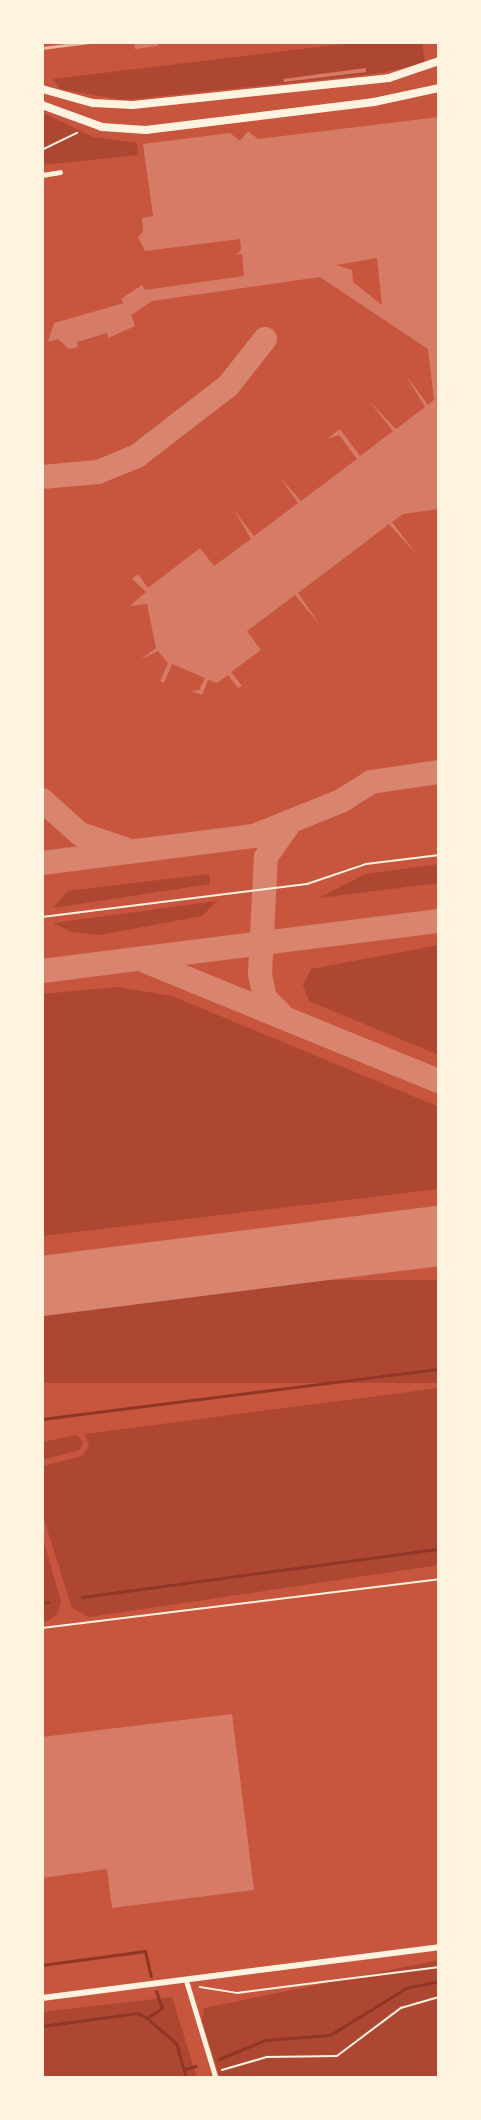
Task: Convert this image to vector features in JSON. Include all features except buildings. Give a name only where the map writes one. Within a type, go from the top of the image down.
[{"type":"main road","points":[[42,89],[93,103],[133,105],[389,78],[439,61]]},
{"type":"main road","points":[[42,105],[113,129],[201,123],[374,102],[439,88]]},
{"type":"street","points":[[42,175],[60,172]]},
{"type":"street","points":[[42,1998],[439,1947]]},
{"type":"street","points":[[186,1979],[216,2078]]},
{"type":"lane","points":[[42,917],[307,884],[366,864],[439,855]]},
{"type":"lane","points":[[42,1628],[439,1579]]},
{"type":"path","points":[[42,150],[77,133]]},
{"type":"path","points":[[201,1988],[237,1994],[439,1967]]},
{"type":"path","points":[[218,2071],[267,2057],[337,2056],[401,2008],[439,1997]]},
{"type":"shaded area","points":[[360,42],[422,42],[425,63],[382,73],[124,100],[60,89],[53,79]]},
{"type":"shaded area","points":[[42,112],[93,137],[137,143],[138,155],[42,165]]},
{"type":"shaded area","points":[[439,864],[439,883],[319,898],[365,874]]},
{"type":"shaded area","points":[[209,874],[210,884],[53,908],[68,891]]},
{"type":"shaded area","points":[[217,901],[202,916],[99,935],[72,932],[53,923]]},
{"type":"shaded area","points":[[439,945],[439,1055],[309,1001],[303,985],[311,969]]},
{"type":"shaded area","points":[[116,987],[172,996],[439,1107],[439,1189],[42,1236],[42,994]]},
{"type":"shaded area","points":[[42,1280],[439,1280],[439,1383],[42,1383]]},
{"type":"shaded area","points":[[439,1388],[439,1565],[89,1617],[72,1608],[42,1513],[42,1466],[82,1456],[89,1446],[85,1434]]},
{"type":"shaded area","points":[[76,1435],[83,1442],[80,1450],[42,1460],[42,1442]]},
{"type":"shaded area","points":[[42,1535],[61,1602],[57,1615],[42,1624]]},
{"type":"shaded area","points":[[439,1960],[439,2078],[220,2078],[202,2021],[204,2008]]},
{"type":"shaded area","points":[[172,1997],[197,2078],[42,2078],[42,2012]]},
{"type":"waterway","points":[[42,1419],[439,1369]]},
{"type":"waterway","points":[[82,1597],[439,1549]]},
{"type":"waterway","points":[[42,1603],[48,1602]]},
{"type":"waterway","points":[[42,1965],[145,1951],[151,1976]]},
{"type":"waterway","points":[[219,2059],[265,2040],[330,2035],[406,1988],[439,1981]]},
{"type":"waterway","points":[[156,1991],[162,2008],[147,2018],[176,2043],[186,2078]]},
{"type":"waterway","points":[[42,2026],[137,2013],[147,2018]]},
{"type":"waterway","points":[[184,2069],[196,2066]]},
{"type":"taxiway","points":[[42,477],[98,472],[137,456],[228,386],[265,339]]},
{"type":"taxiway","points":[[42,863],[254,836],[341,801],[371,782],[439,772]]},
{"type":"taxiway","points":[[42,800],[80,834],[125,849]]},
{"type":"taxiway","points":[[280,1013],[265,998],[260,974],[266,857],[289,824]]},
{"type":"taxiway","points":[[42,971],[439,921]]},
{"type":"taxiway","points":[[147,962],[439,1081]]},
{"type":"taxiway","points":[[348,1248],[439,1229]]},
{"type":"taxiway","points":[[42,1269],[192,1267]]},
{"type":"runway","points":[[42,1286],[439,1236]]},
{"type":"railway","points":[[42,48],[90,42]]}]
